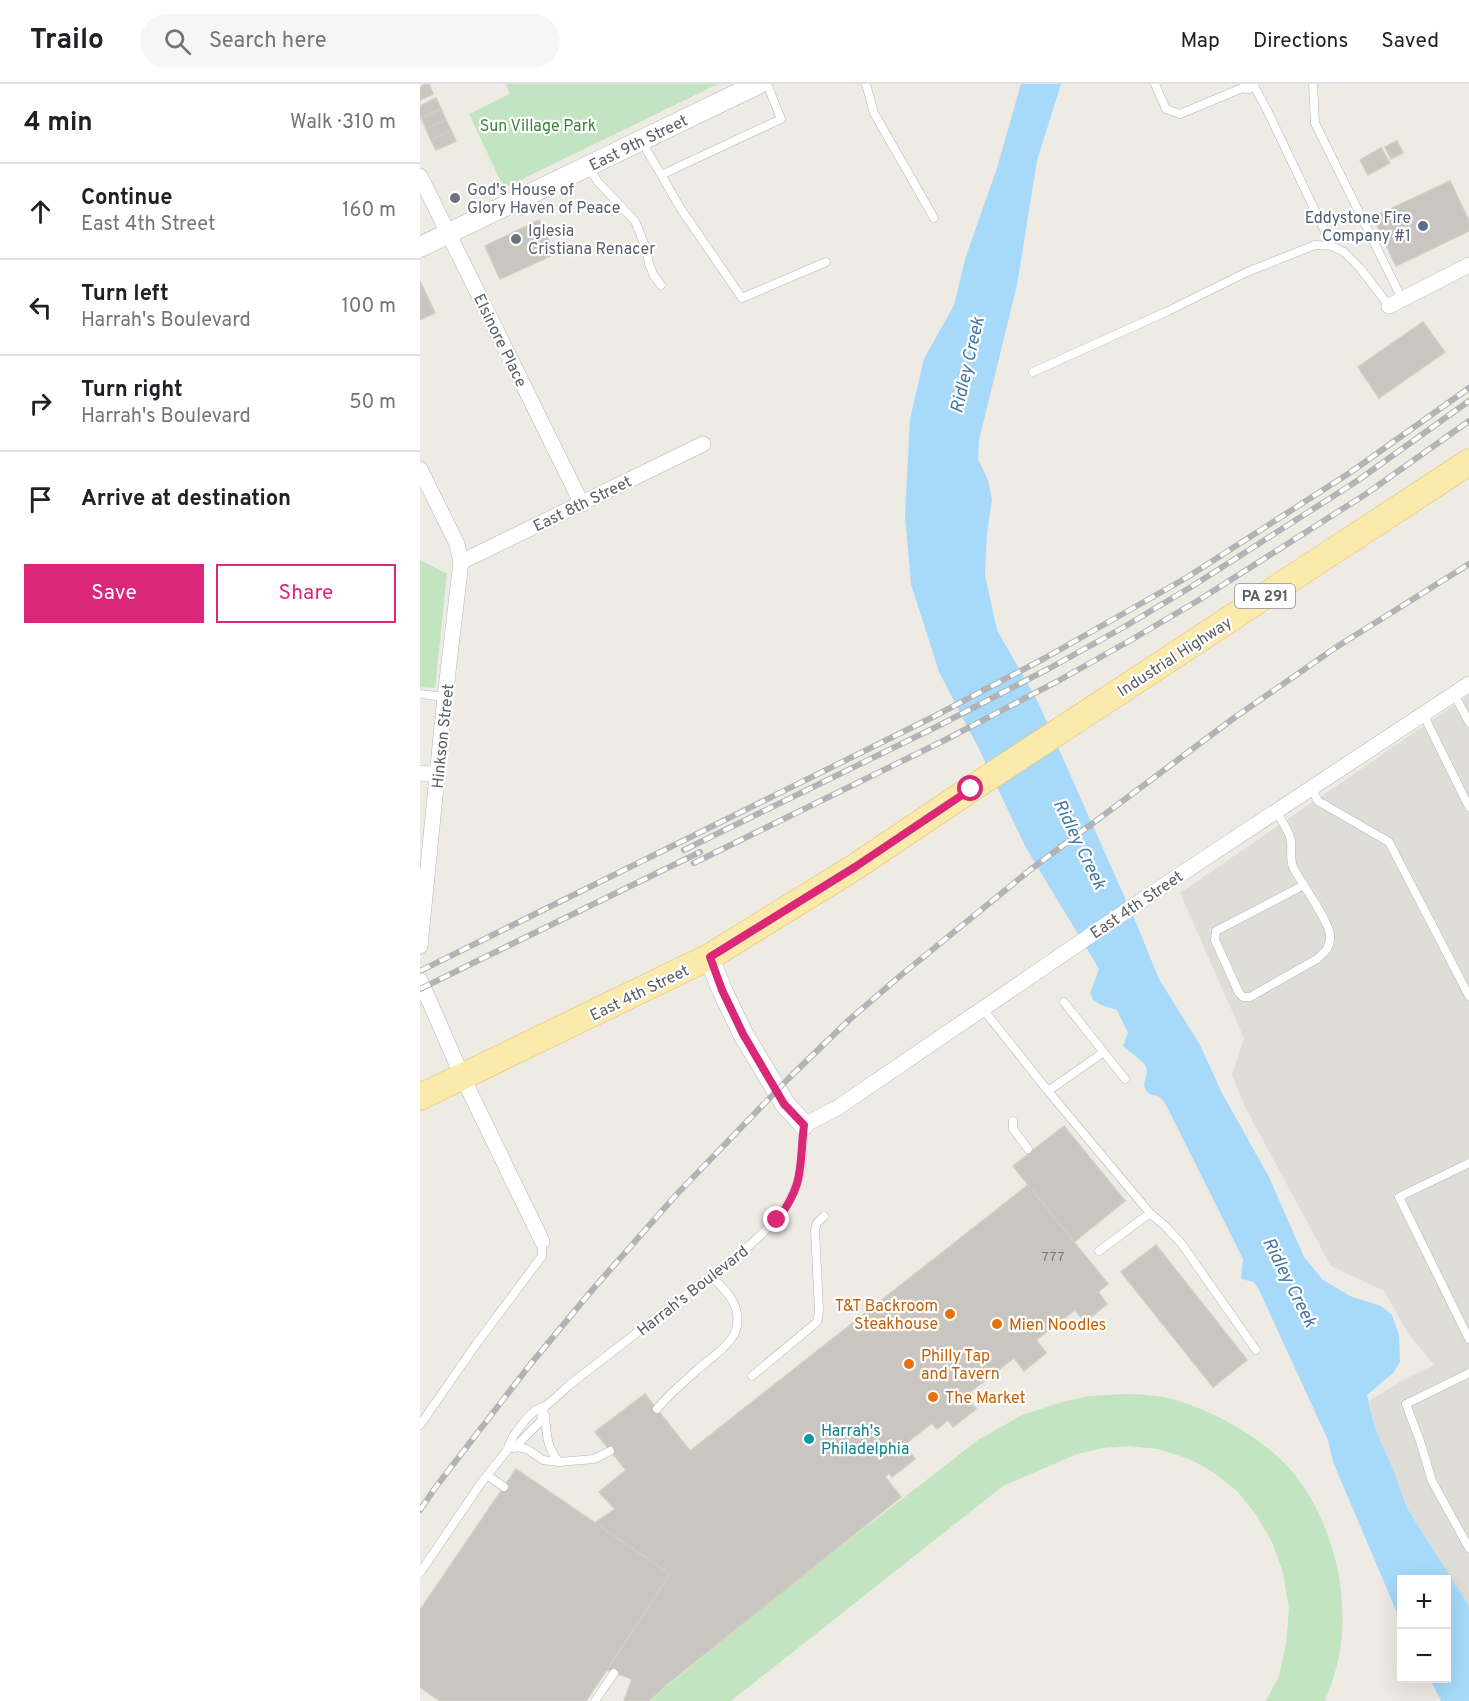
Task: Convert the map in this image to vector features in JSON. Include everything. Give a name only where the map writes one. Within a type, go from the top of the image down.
[{"type":"main road","name":"Industrial Highway","points":[[1029,752],[1469,462]]},
{"type":"main road","name":"East 4th Street","points":[[420,1097],[710,957],[855,867],[1029,752]]},
{"type":"street","name":"East 9th Street","points":[[420,247],[758,84]]},
{"type":"street","name":"Elsinore Place","points":[[420,176],[582,504]]},
{"type":"street","points":[[1395,302],[1469,265]]},
{"type":"street","name":"East 8th Street","points":[[461,562],[703,444]]},
{"type":"street","points":[[420,469],[457,544],[461,562]]},
{"type":"street","name":"Hinkson Street","points":[[420,946],[461,562]]},
{"type":"street","name":"East 4th Street","points":[[804,1125],[837,1108],[1049,962],[1469,684]]},
{"type":"street","points":[[420,773],[438,775]]},
{"type":"street","points":[[710,957],[722,990],[743,1034],[784,1104],[804,1125]]},
{"type":"street","points":[[420,980],[462,1078],[542,1241]]},
{"type":"lane","points":[[661,175],[782,119],[767,84]]},
{"type":"lane","points":[[866,84],[874,113],[934,218]]},
{"type":"lane","points":[[1155,84],[1166,109],[1180,114],[1250,85],[1267,110],[1332,246]]},
{"type":"lane","points":[[1313,84],[1314,123],[1395,302]]},
{"type":"lane","points":[[641,140],[681,209],[742,298],[826,262]]},
{"type":"lane","points":[[587,166],[598,182],[635,221],[646,248],[649,264],[661,285]]},
{"type":"lane","points":[[1033,372],[1168,311],[1247,272],[1315,245],[1332,246],[1344,252],[1395,302]]},
{"type":"lane","points":[[420,694],[445,697]]},
{"type":"lane","points":[[1454,694],[1468,716]]},
{"type":"lane","points":[[1423,714],[1469,807]]},
{"type":"lane","points":[[1311,788],[1318,801],[1389,842],[1469,996]]},
{"type":"lane","points":[[1276,811],[1291,840],[1292,863],[1304,885],[1329,931],[1330,937],[1326,951],[1317,959],[1250,997],[1243,997],[1239,993],[1215,940],[1216,932],[1304,885]]},
{"type":"lane","points":[[1064,1002],[1125,1079]]},
{"type":"lane","points":[[983,1008],[1048,1091],[1150,1213],[1180,1244],[1256,1350]]},
{"type":"lane","points":[[1048,1091],[1104,1052]]},
{"type":"lane","points":[[1012,1120],[1013,1129],[1028,1149]]},
{"type":"lane","name":"Harrah's Boulevard","points":[[420,1573],[487,1475],[512,1448],[508,1443],[514,1434],[538,1409],[544,1408],[568,1386],[750,1245],[771,1226],[788,1204],[797,1185],[802,1166],[804,1125]]},
{"type":"lane","points":[[1469,1163],[1399,1197],[1469,1339]]},
{"type":"lane","points":[[1099,1251],[1150,1213]]},
{"type":"lane","points":[[752,1376],[817,1322],[819,1311],[815,1230],[817,1222],[824,1216]]},
{"type":"lane","points":[[420,1425],[542,1256],[542,1241]]},
{"type":"lane","points":[[657,1409],[680,1384],[722,1349],[736,1332],[737,1313],[733,1302],[710,1275]]},
{"type":"lane","points":[[1469,1373],[1406,1404],[1432,1481],[1469,1548]]},
{"type":"lane","points":[[544,1408],[550,1451],[560,1462]]},
{"type":"lane","points":[[512,1448],[527,1449],[543,1460],[560,1462],[594,1459],[610,1451]]},
{"type":"lane","points":[[487,1475],[504,1487]]},
{"type":"lane","points":[[595,1701],[614,1673]]},
{"type":"shaded area","points":[[1469,695],[1469,1606],[1407,1508],[1375,1428],[1369,1401],[1403,1380],[1434,1365],[1408,1333],[1384,1291],[1331,1266],[1245,1107],[1232,1075],[1244,1038],[1180,893]]},
{"type":"green space","name":"Sun Village Park","points":[[506,84],[718,84],[504,188],[469,114],[510,94]]},
{"type":"green space","points":[[420,560],[447,574],[435,688],[420,687]]},
{"type":"green space","points":[[1122,1394],[1170,1398],[1225,1420],[1256,1439],[1284,1462],[1308,1493],[1327,1533],[1334,1555],[1342,1600],[1343,1622],[1340,1651],[1325,1701],[1266,1701],[1279,1676],[1286,1644],[1289,1609],[1283,1573],[1272,1542],[1257,1516],[1238,1492],[1213,1472],[1189,1459],[1158,1449],[1129,1446],[1103,1448],[1077,1454],[1003,1486],[731,1701],[651,1701],[786,1589],[978,1440],[1022,1415],[1062,1402],[1089,1396]]},
{"type":"water","name":"Ridley Creek","points":[[1021,84],[1061,84],[1037,161],[1017,285],[979,440],[978,459],[988,480],[992,499],[985,575],[997,630],[1038,702],[1159,979],[1200,1045],[1222,1093],[1269,1177],[1304,1257],[1323,1280],[1350,1296],[1381,1306],[1392,1315],[1399,1335],[1400,1362],[1394,1372],[1367,1395],[1375,1428],[1407,1508],[1449,1575],[1397,1575],[1397,1613],[1333,1462],[1328,1440],[1259,1290],[1254,1282],[1241,1279],[1243,1259],[1166,1105],[1145,1088],[1146,1067],[1123,1046],[1128,1033],[1117,1010],[1093,1000],[1090,993],[1099,969],[1026,848],[939,672],[911,584],[905,516],[910,419],[924,359],[954,305],[966,256],[997,168]]},
{"type":"water","points":[[1451,1578],[1469,1606],[1469,1701],[1441,1701],[1432,1683],[1451,1683]]},
{"type":"building","points":[[429,84],[433,94],[420,100],[420,87]]},
{"type":"building","points":[[436,98],[441,109],[421,118],[420,106]]},
{"type":"building","points":[[441,109],[446,120],[426,129],[421,118]]},
{"type":"building","points":[[446,120],[451,130],[431,140],[426,129]]},
{"type":"building","points":[[451,130],[456,141],[436,150],[431,140]]},
{"type":"building","points":[[1397,141],[1403,153],[1391,159],[1385,147]]},
{"type":"building","points":[[1381,148],[1390,163],[1368,175],[1360,160]]},
{"type":"building","name":"Eddystone Fire Company #1","points":[[1450,181],[1469,221],[1469,231],[1396,266],[1373,217]]},
{"type":"building","points":[[539,220],[555,254],[500,279],[485,246]]},
{"type":"building","points":[[420,281],[435,313],[420,320]]},
{"type":"building","points":[[1423,322],[1445,352],[1379,398],[1358,367]]},
{"type":"building","points":[[1064,1126],[1125,1201],[1074,1242],[1013,1166]]},
{"type":"building","name":"Harrah's Philadelphia","points":[[1028,1185],[1108,1284],[1098,1292],[1107,1304],[1085,1322],[1075,1310],[1036,1340],[1046,1353],[1024,1371],[1014,1358],[965,1396],[976,1409],[953,1427],[948,1420],[937,1429],[932,1423],[904,1445],[915,1459],[892,1477],[889,1473],[885,1477],[901,1497],[649,1701],[624,1701],[632,1679],[607,1670],[670,1574],[595,1523],[615,1509],[599,1492],[626,1470],[595,1432],[645,1394],[690,1451]]},
{"type":"building","points":[[1156,1245],[1247,1360],[1213,1387],[1121,1272]]},
{"type":"building","points":[[516,1469],[670,1574],[586,1701],[440,1701],[420,1687],[420,1610]]},
{"type":"railway","points":[[420,971],[933,717],[1045,658],[1186,578],[1351,472],[1469,388]]},
{"type":"railway","points":[[684,850],[938,726],[1124,627],[1357,481],[1469,401]]},
{"type":"railway","points":[[694,863],[945,740],[1131,640],[1199,600],[1366,494],[1469,421]]},
{"type":"railway","points":[[420,1510],[529,1366],[593,1289],[677,1194],[790,1077],[849,1020],[1030,870],[1234,718],[1335,648],[1469,564]]},
{"type":"railway","points":[[420,989],[700,852]]},
{"type":"place","name":"God's House of Glory Haven of Peace","points":[[455,198]]},
{"type":"place","name":"Eddystone Fire Company #1","points":[[1423,226]]},
{"type":"place","name":"Iglesia Cristiana Renacer","points":[[516,239]]},
{"type":"place","name":"T&T Backroom Steakhouse","points":[[950,1314]]},
{"type":"place","name":"Mien Noodles","points":[[997,1324]]},
{"type":"place","name":"Philly Tap and Tavern","points":[[909,1364]]},
{"type":"place","name":"The Market","points":[[933,1397]]},
{"type":"place","name":"Harrah's Philadelphia","points":[[809,1439]]},
{"type":"route","points":[[777,1220],[797,1185],[802,1166],[804,1125],[784,1104],[743,1034],[722,990],[710,957],[855,867],[971,789]]}]
